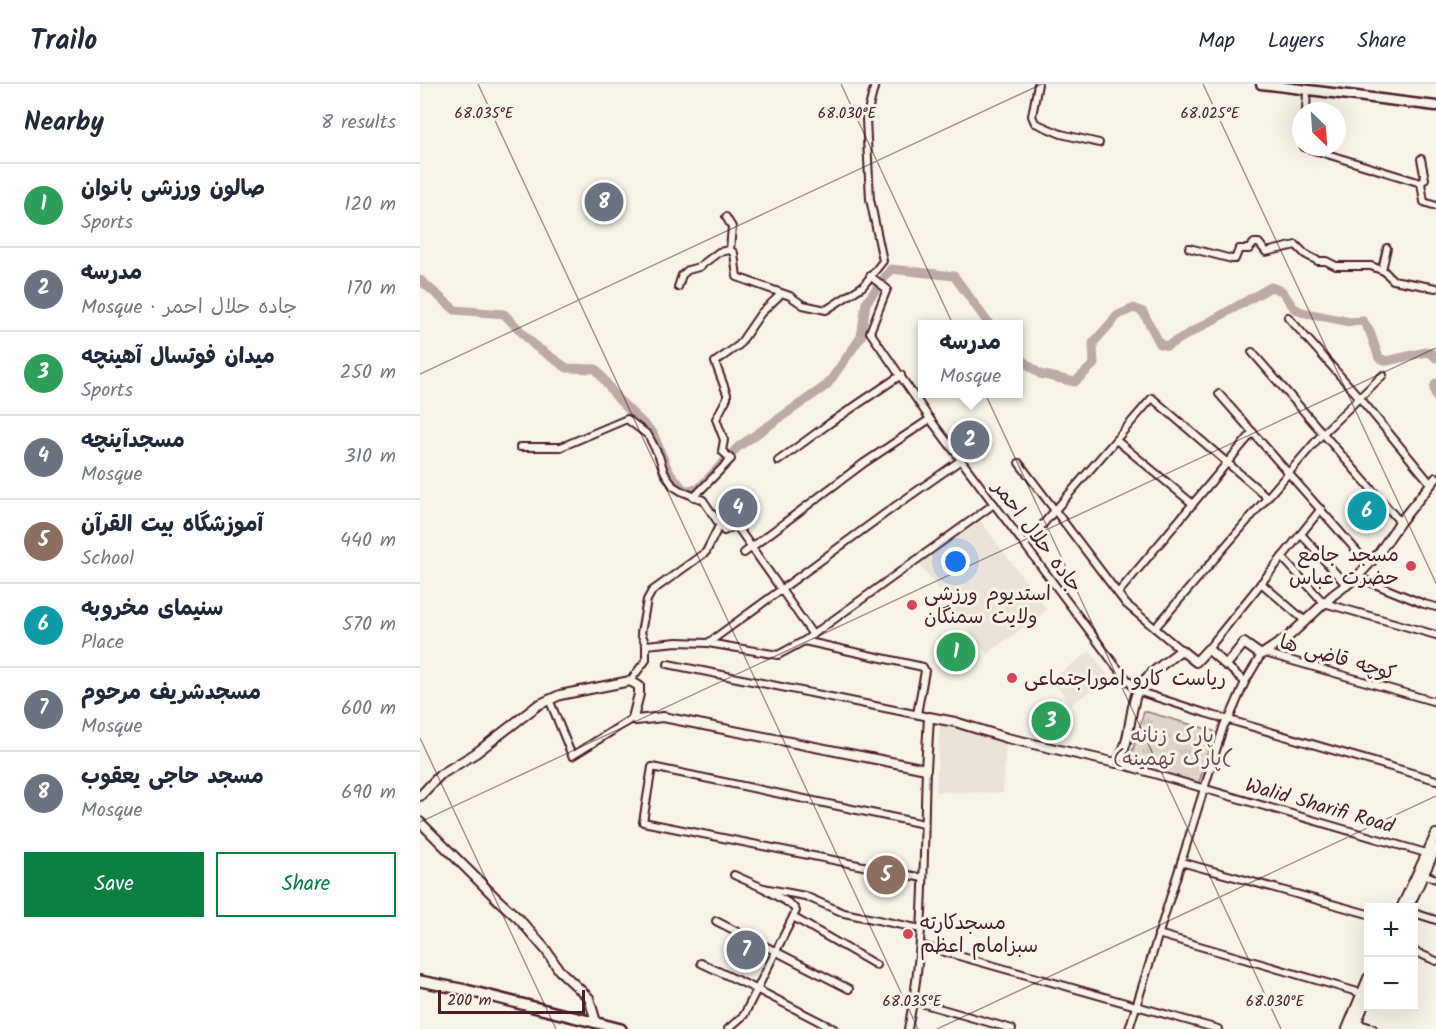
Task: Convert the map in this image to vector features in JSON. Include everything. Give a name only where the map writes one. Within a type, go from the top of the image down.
[{"type":"highway","points":[[420,981],[466,990],[592,1026],[621,1029]]},
{"type":"main road","points":[[1261,84],[1436,106]]},
{"type":"street","points":[[726,217],[732,227],[730,250],[734,254],[737,277],[790,296],[803,305],[826,310],[863,286],[883,261],[870,199],[866,119],[875,84]]},
{"type":"street","points":[[1038,84],[1032,116],[1035,123],[1061,134],[1099,143]]},
{"type":"street","points":[[1306,102],[1307,90]]},
{"type":"street","points":[[1333,156],[1421,183]]},
{"type":"street","points":[[1421,159],[1425,180],[1421,183]]},
{"type":"street","points":[[1421,183],[1424,202],[1436,206]]},
{"type":"street","points":[[1189,248],[1232,260],[1235,259],[1239,249],[1249,249],[1254,243],[1259,243],[1266,252],[1296,245],[1305,254],[1318,261],[1326,261],[1336,266],[1371,266],[1382,270],[1393,280],[1436,288]]},
{"type":"street","points":[[1382,270],[1387,248]]},
{"type":"street","points":[[678,287],[682,275],[688,270],[699,267],[719,252],[730,250]]},
{"type":"street","name":"جاده حلال احمر","points":[[870,276],[887,289],[870,332],[930,419],[1114,665],[1137,692]]},
{"type":"street","points":[[694,497],[731,459],[722,451],[724,440],[716,419],[727,394],[715,362],[739,345],[761,313],[781,294]]},
{"type":"street","points":[[1129,1029],[1224,725],[1229,719],[1245,682],[1263,654],[1288,637],[1304,620],[1347,586],[1369,565],[1433,481],[1288,317]]},
{"type":"street","points":[[1252,352],[1400,522]]},
{"type":"street","points":[[778,461],[901,375]]},
{"type":"street","points":[[1155,628],[1323,433],[1383,375]]},
{"type":"street","points":[[1219,394],[1369,565]]},
{"type":"street","points":[[1025,545],[1152,398],[1268,497]]},
{"type":"street","points":[[520,447],[561,447],[627,419],[648,435],[664,472],[673,486],[681,492],[703,500],[724,531],[736,525],[813,635]]},
{"type":"street","points":[[744,553],[864,463],[930,419]]},
{"type":"street","points":[[1118,593],[1253,432]]},
{"type":"street","points":[[1116,440],[1193,504]]},
{"type":"street","points":[[708,643],[961,460]]},
{"type":"street","points":[[1019,463],[1126,604],[1196,662],[1321,509]]},
{"type":"street","points":[[646,645],[677,642],[708,643],[778,655],[813,635],[994,504]]},
{"type":"street","points":[[420,796],[440,775],[476,753],[538,705],[549,699],[630,681],[646,660],[646,645],[640,633],[647,600],[652,591],[706,552],[719,526]]},
{"type":"street","points":[[1301,534],[1347,586]]},
{"type":"street","points":[[1282,557],[1324,603],[1436,635]]},
{"type":"street","points":[[1357,577],[1436,607]]},
{"type":"street","points":[[1261,583],[1304,620]]},
{"type":"street","points":[[804,641],[923,667],[925,671],[917,714]]},
{"type":"street","points":[[1227,665],[1244,643],[1263,654]]},
{"type":"street","points":[[1208,649],[1245,682]]},
{"type":"street","points":[[668,664],[955,722],[1007,738],[1116,763],[1123,750],[1137,692],[1146,678],[1181,650]]},
{"type":"street","name":"کوچه قاضی ها","points":[[1263,654],[1436,702]]},
{"type":"street","points":[[549,699],[572,756],[633,718],[639,686],[630,681]]},
{"type":"street","points":[[1137,692],[1436,780]]},
{"type":"street","points":[[908,1029],[914,1001],[920,945],[929,717]]},
{"type":"street","points":[[633,718],[636,720],[673,718],[926,769]]},
{"type":"street","name":"Walid Sharifi Road","points":[[1116,763],[1426,853]]},
{"type":"street","points":[[922,878],[643,822],[652,767],[924,824]]},
{"type":"street","points":[[420,822],[519,919],[546,950],[559,970],[589,998],[592,1026]]},
{"type":"street","points":[[1410,903],[1426,853],[1436,834]]},
{"type":"street","points":[[1404,903],[1436,848]]},
{"type":"street","points":[[1181,862],[1364,913]]},
{"type":"street","points":[[1420,873],[1436,879]]},
{"type":"street","points":[[735,875],[764,888],[805,896],[844,913],[921,929]]},
{"type":"street","points":[[728,1029],[744,1015],[796,911],[793,905],[774,897],[764,888]]},
{"type":"street","points":[[1418,915],[1436,920]]},
{"type":"street","points":[[793,917],[876,965]]},
{"type":"street","points":[[716,921],[849,989]]},
{"type":"street","points":[[1158,934],[1364,994]]},
{"type":"street","points":[[920,945],[1218,1029]]},
{"type":"street","points":[[1418,953],[1436,961]]},
{"type":"street","points":[[701,963],[834,1029]]},
{"type":"street","points":[[1364,996],[1352,1026],[1372,1029]]},
{"type":"street","points":[[914,1001],[1012,1029]]},
{"type":"shaded area","points":[[978,518],[1047,610],[987,654],[918,562]]},
{"type":"shaded area","points":[[1090,651],[1109,677],[1071,705],[1052,679]]},
{"type":"shaded area","points":[[940,725],[1006,742],[1003,793],[936,792]]},
{"type":"green space","points":[[1047,705],[1064,710],[1055,738],[1038,733]]},
{"type":"green space","name":"پارک زنانه (پارک تهمینه(","points":[[1144,711],[1214,731],[1199,783],[1129,763]]},
{"type":"waterway","points":[[420,280],[455,310],[504,314],[535,346],[567,368],[596,369],[618,399],[653,433],[668,470],[684,490],[698,489],[738,447],[827,385],[861,337],[866,303],[891,269],[954,276],[986,320]]},
{"type":"waterway","points":[[1023,361],[1040,374],[1075,382],[1094,364],[1093,343],[1118,315],[1134,308],[1143,312],[1160,344],[1167,346],[1271,287],[1282,291],[1294,308],[1301,312],[1350,322],[1363,321],[1370,332],[1379,358],[1387,361],[1426,352],[1436,358]]},
{"type":"waterway","points":[[1436,383],[1434,388],[1436,397]]},
{"type":"place","name":"مسجد حاجی یعقوب","points":[[604,202]]},
{"type":"place","name":"مدرسه","points":[[970,440]]},
{"type":"place","name":"مسجدآینچه","points":[[738,508]]},
{"type":"place","name":"سنیمای مخروبه","points":[[1367,511]]},
{"type":"place","name":"مسجد جامع حضرت عباس","points":[[1411,566]]},
{"type":"place","name":"استدیوم ورزشی ولایت سمنگان","points":[[912,605]]},
{"type":"place","name":"صالون ورزشی بانوان","points":[[956,652]]},
{"type":"place","name":"ریاست کارو اموراجتماعی","points":[[1012,678]]},
{"type":"place","name":"میدان فوتسال آهینچه","points":[[1051,721]]},
{"type":"place","name":"آموزشگاه بیت القرآن","points":[[886,875]]},
{"type":"place","name":"مسجدکارته سبزامام اعظم","points":[[908,934]]},
{"type":"place","name":"مسجدشریف مرحوم","points":[[746,950]]}]
